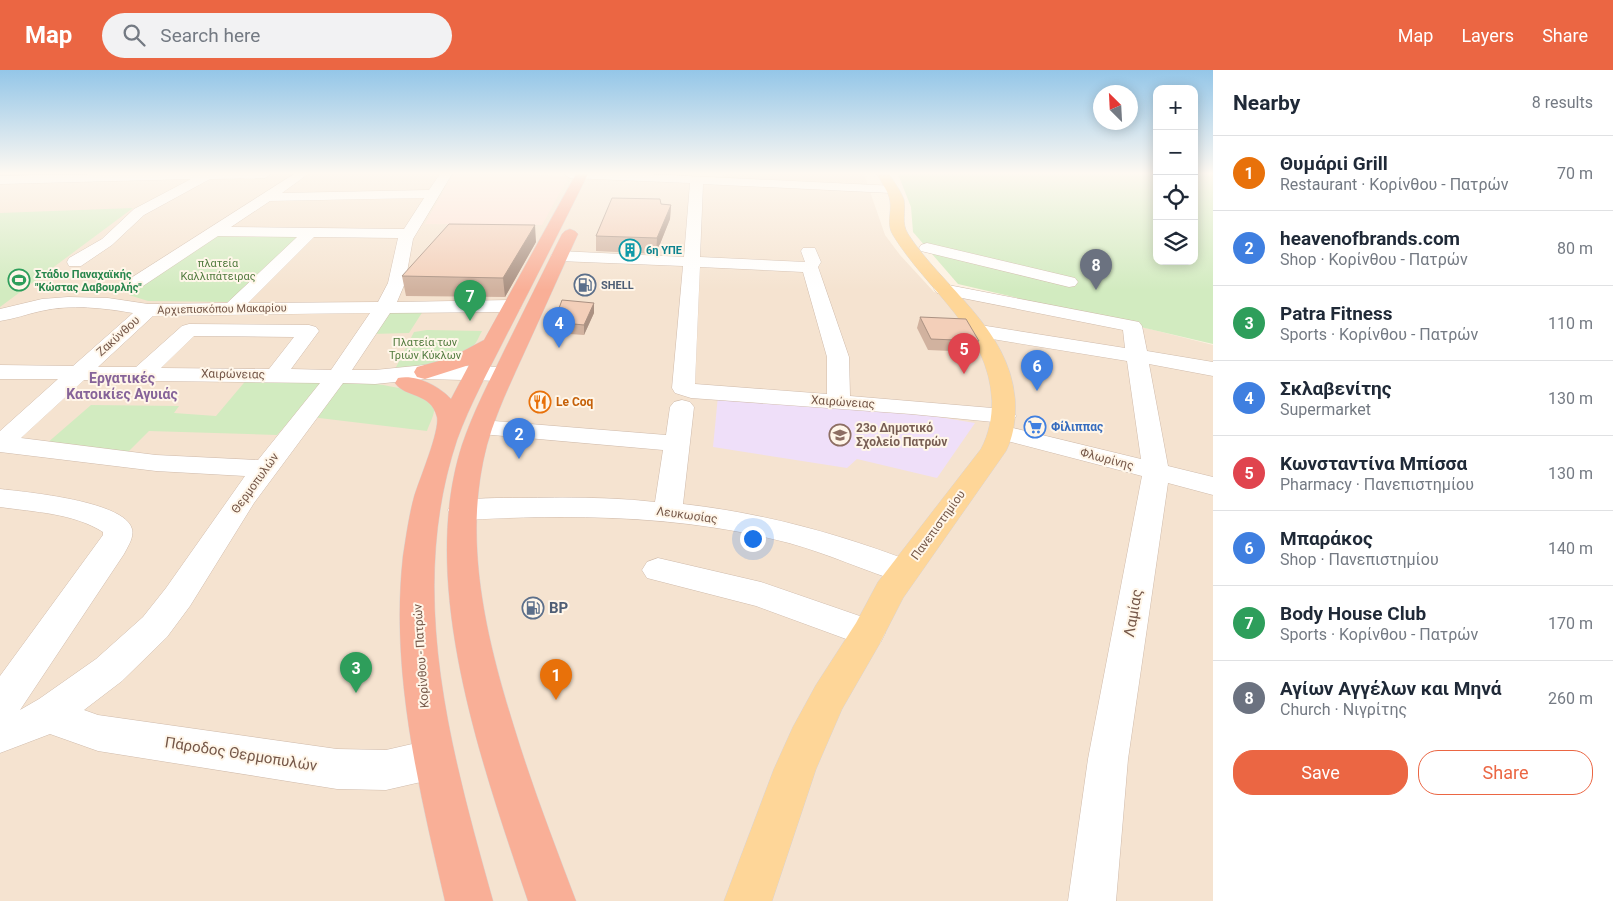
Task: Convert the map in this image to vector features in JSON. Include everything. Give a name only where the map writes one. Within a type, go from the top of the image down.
[{"type":"highway","name":"Κορίνθου - Πατρών","points":[[552,901],[522,821],[474,654],[467,617],[462,568],[462,510],[466,476],[465,427],[472,379],[564,213]]},
{"type":"highway","name":"Κορίνθου - Πατρών","points":[[469,901],[434,759],[420,675],[416,613],[420,540],[428,492],[465,427],[500,380],[580,213]]},
{"type":"highway","points":[[410,377],[458,363],[492,344]]},
{"type":"highway","points":[[410,377],[441,400],[449,417],[465,427]]},
{"type":"main road","name":"Πανεπιστημίου","points":[[748,897],[806,740],[829,697],[890,591],[993,451],[1002,424],[1004,388],[997,364],[980,331],[943,289],[898,232],[895,213]]},
{"type":"street","points":[[75,262],[107,242],[138,213]]},
{"type":"street","points":[[137,282],[243,213]]},
{"type":"street","name":"Θερμοπυλών","points":[[0,736],[32,724],[53,711],[109,670],[155,627],[265,469],[338,376],[385,306],[396,286],[401,251],[408,234],[422,213]]},
{"type":"street","points":[[668,511],[682,397],[695,213]]},
{"type":"street","points":[[215,231],[408,234]]},
{"type":"street","points":[[232,309],[311,232]]},
{"type":"street","points":[[927,248],[1069,282]]},
{"type":"street","points":[[559,256],[692,262],[810,258],[838,357],[838,402]]},
{"type":"street","points":[[943,289],[1134,342],[1188,364],[1213,369]]},
{"type":"street","name":"Αρχιεπισκόπου Μακαρίου","points":[[3,317],[42,305],[73,303],[125,305],[148,310],[512,306]]},
{"type":"street","name":"Ζακύνθου","points":[[0,443],[148,310]]},
{"type":"street","points":[[143,373],[189,330],[308,331],[276,375]]},
{"type":"street","points":[[980,331],[1134,342]]},
{"type":"street","name":"Λαμίας","points":[[1092,901],[1108,759],[1156,472],[1134,342]]},
{"type":"street","name":"Χαιρώνειας","points":[[0,372],[410,377],[500,380]]},
{"type":"street","name":"Χαιρώνειας","points":[[682,397],[691,391],[838,402],[1002,424]]},
{"type":"street","name":"Φλωρίνης","points":[[1002,424],[1156,472],[1213,486]]},
{"type":"street","points":[[465,427],[677,444]]},
{"type":"street","points":[[0,443],[156,463],[265,469]]},
{"type":"street","points":[[0,498],[90,514],[106,519],[117,527],[118,535],[113,546],[0,707]]},
{"type":"street","name":"Λευκωσίας","points":[[462,510],[555,507],[668,511],[720,519],[814,539],[904,571]]},
{"type":"street","points":[[658,570],[761,594],[868,632]]},
{"type":"street","name":"Πάροδος Θερμοπυλών","points":[[53,711],[65,722],[98,733],[322,767],[386,770],[434,759]]},
{"type":"shaded area","points":[[0,213],[877,213],[885,235],[900,255],[934,292],[989,303],[1138,326],[1213,345],[1213,901],[0,901]]},
{"type":"shaded area","points":[[431,213],[549,213],[542,225],[425,224]]},
{"type":"shaded area","name":"23ο Δημοτικό Σχολείο Πατρών","points":[[718,396],[897,410],[975,423],[937,478],[857,459],[847,468],[713,447]]},
{"type":"green space","name":"Στάδιο Παναχαϊκής \"Κώστας Δαβουρλής\"","points":[[0,213],[6,213],[127,213],[0,307]]},
{"type":"green space","points":[[911,213],[1153,213],[1153,265],[1198,265],[1198,213],[1213,213],[1213,344],[958,284],[913,232]]},
{"type":"green space","name":"πλατεία Καλλιπάτειρας","points":[[215,233],[301,235],[230,302],[148,301],[129,295]]},
{"type":"green space","points":[[388,308],[425,308],[409,333],[371,334]]},
{"type":"green space","name":"Πλατεία των Τριών Κύκλων","points":[[427,330],[482,331],[474,345],[456,357],[435,364],[394,371],[414,332]]},
{"type":"green space","points":[[248,378],[327,379],[277,435],[149,431],[126,454],[46,444],[91,405],[179,406],[174,413],[216,416]]},
{"type":"green space","points":[[341,379],[405,389],[427,399],[433,405],[434,411],[427,431],[311,417]]},
{"type":"building","points":[[606,213],[668,213],[657,238],[596,236]]},
{"type":"building","points":[[449,224],[535,225],[503,278],[402,276]]},
{"type":"building","points":[[562,300],[594,303],[584,325],[554,322]]},
{"type":"building","points":[[920,317],[966,319],[979,341],[931,339]]},
{"type":"place","name":"6η ΥΠΕ","points":[[630,250]]},
{"type":"place","name":"Στάδιο Παναχαϊκής \"Κώστας Δαβουρλής\"","points":[[19,280]]},
{"type":"place","name":"SHELL","points":[[585,285]]},
{"type":"place","name":"Αγίων Αγγέλων και Μηνά","points":[[1096,290]]},
{"type":"place","name":"Body House Club","points":[[470,321]]},
{"type":"place","name":"Σκλαβενίτης","points":[[559,348]]},
{"type":"place","name":"Κωνσταντίνα Μπίσσα","points":[[964,374]]},
{"type":"place","name":"Μπαράκος","points":[[1037,391]]},
{"type":"place","name":"Le Coq","points":[[540,402]]},
{"type":"place","name":"Φίλιππας","points":[[1035,427]]},
{"type":"place","name":"23ο Δημοτικό Σχολείο Πατρών","points":[[840,435]]},
{"type":"place","name":"heavenofbrands.com","points":[[519,459]]},
{"type":"place","name":"BP","points":[[533,608]]},
{"type":"place","name":"Patra Fitness","points":[[356,693]]},
{"type":"place","name":"Θυμάριi Grill","points":[[556,700]]},
{"type":"district","name":"Εργατικές Κατοικίες Αγυιάς","points":[[122,386]]}]
